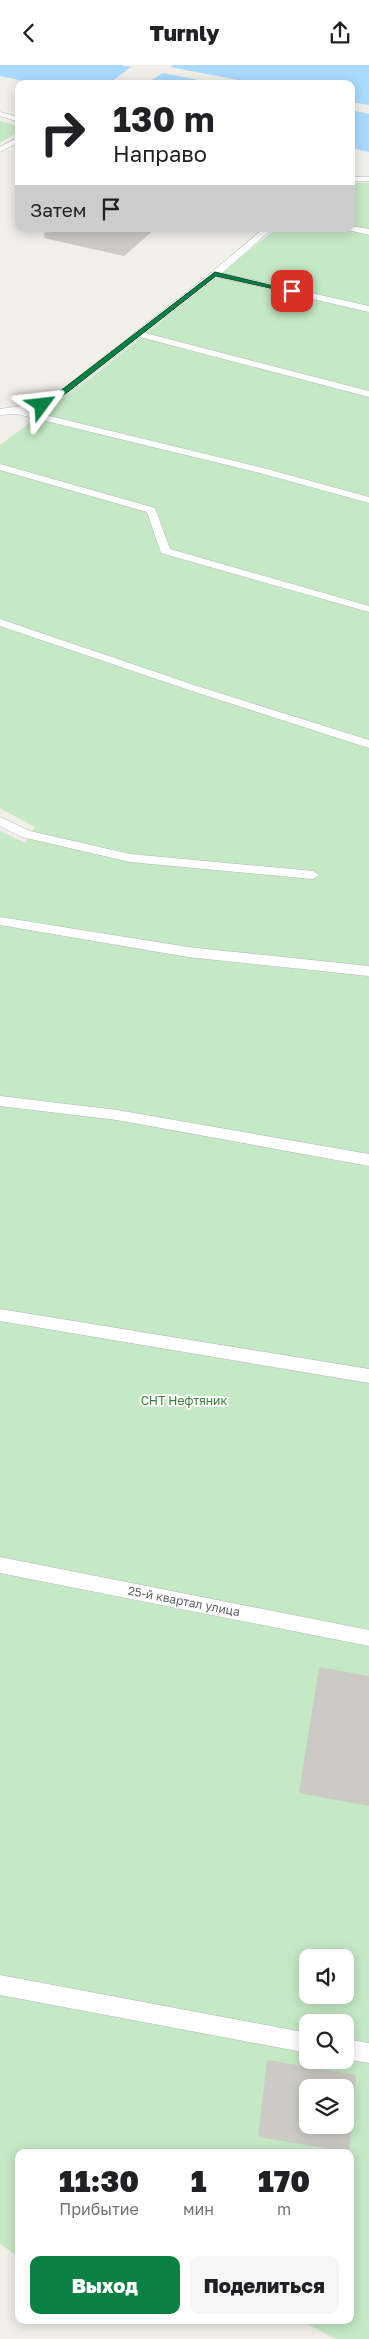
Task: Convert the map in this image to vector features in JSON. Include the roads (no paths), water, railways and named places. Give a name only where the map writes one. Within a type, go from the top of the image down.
[{"type":"lane","points":[[0,114],[15,119]]},
{"type":"lane","points":[[0,150],[15,141]]},
{"type":"lane","points":[[355,179],[369,179]]},
{"type":"lane","points":[[355,229],[369,232]]},
{"type":"lane","points":[[22,412],[42,405],[62,394],[215,274],[264,232]]},
{"type":"lane","points":[[215,274],[369,309]]},
{"type":"lane","points":[[137,334],[369,394]]},
{"type":"lane","points":[[0,412],[22,412],[263,471],[369,500]]},
{"type":"lane","points":[[0,467],[151,510],[165,551],[369,609]]},
{"type":"lane","points":[[0,621],[193,688],[369,744]]},
{"type":"lane","points":[[0,821],[26,834],[130,858],[312,875]]},
{"type":"lane","points":[[0,921],[188,952],[369,971]]},
{"type":"lane","points":[[0,1101],[117,1115],[369,1160]]},
{"type":"lane","points":[[0,1315],[369,1376]]},
{"type":"lane","name":"25-й квартал улица","points":[[0,1565],[369,1637]]},
{"type":"lane","points":[[0,1985],[299,2041]]},
{"type":"lane","points":[[354,2050],[369,2053]]},
{"type":"water","points":[[0,65],[121,65],[131,67],[113,80],[19,80],[0,76]]},
{"type":"water","points":[[173,65],[369,65],[369,105],[355,103],[355,80],[237,80],[170,67]]},
{"type":"water","points":[[163,73],[198,80],[152,80]]},
{"type":"water","points":[[355,111],[369,114],[369,152],[355,149]]},
{"type":"park label","name":"СНТ Нефтяник","points":[[184,1400]]}]
